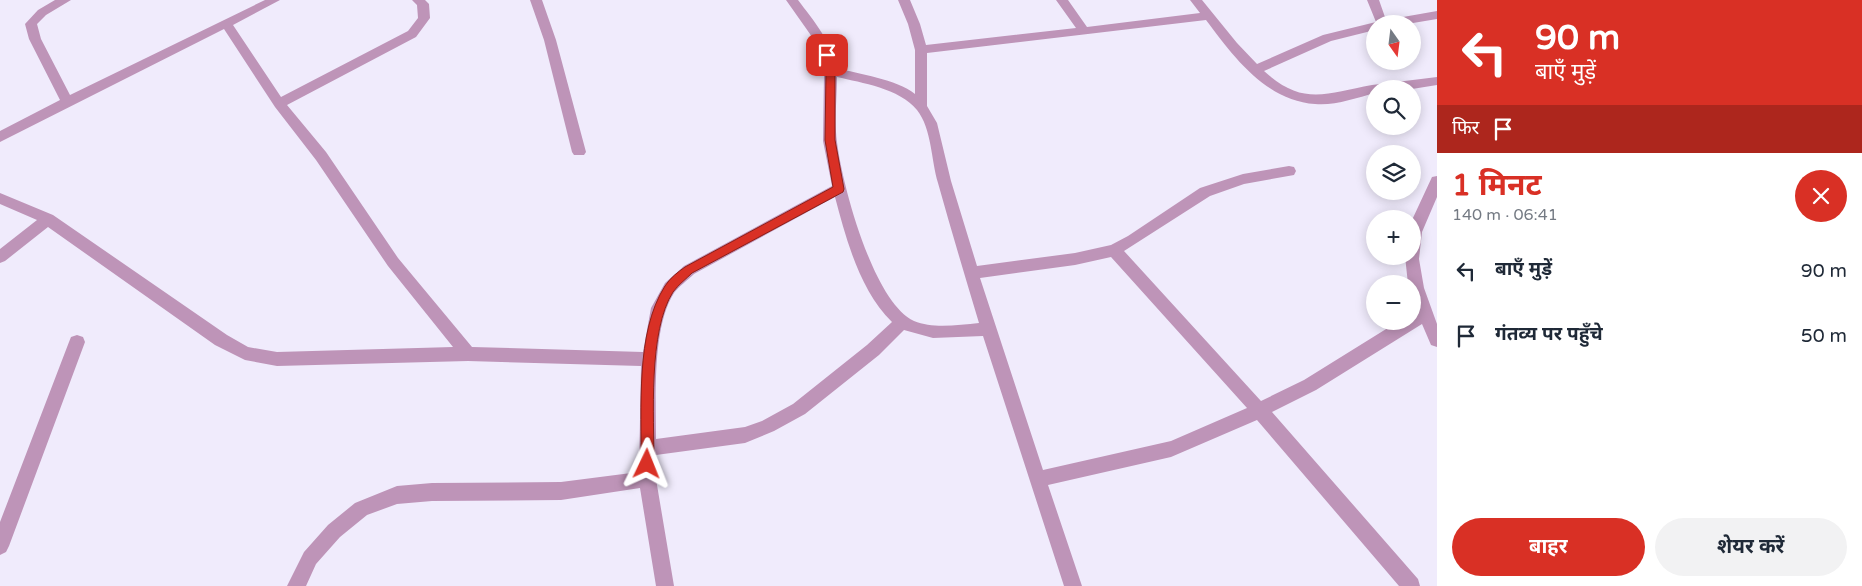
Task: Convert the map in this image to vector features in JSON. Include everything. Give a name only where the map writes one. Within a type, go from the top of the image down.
[{"type":"street","points":[[65,0],[49,6],[37,15],[32,24],[35,39],[67,102]]},
{"type":"street","points":[[0,137],[274,0]]},
{"type":"street","points":[[279,104],[412,34],[424,18],[423,4],[418,0]]},
{"type":"street","points":[[536,0],[550,40],[579,152]]},
{"type":"street","points":[[792,0],[816,33],[827,55],[830,71],[830,140],[839,189],[862,258],[884,302],[902,322],[919,329],[988,329]]},
{"type":"street","points":[[904,0],[914,24],[921,50],[921,106]]},
{"type":"street","points":[[1062,0],[1084,31]]},
{"type":"street","points":[[1196,0],[1255,70],[1277,89],[1295,97],[1315,100],[1366,92]]},
{"type":"street","points":[[1372,0],[1378,15]]},
{"type":"street","points":[[1421,18],[1437,15]]},
{"type":"street","points":[[921,50],[1209,16]]},
{"type":"street","points":[[226,23],[279,104],[322,156],[393,262],[468,354]]},
{"type":"street","points":[[1255,70],[1327,38],[1366,28]]},
{"type":"street","points":[[830,71],[878,83],[905,93],[921,106],[932,123],[944,181],[988,329],[1073,586]]},
{"type":"street","points":[[1421,83],[1437,81]]},
{"type":"street","points":[[972,273],[1075,259],[1114,250],[1133,240],[1205,192],[1243,179],[1289,170]]},
{"type":"street","points":[[1437,182],[1433,203],[1415,233],[1413,266],[1424,314],[1437,340]]},
{"type":"street","points":[[665,586],[647,479],[649,359],[659,308],[670,287],[688,270],[839,189]]},
{"type":"street","points":[[0,198],[48,219],[221,340],[244,353],[277,359],[468,354],[649,359]]},
{"type":"street","points":[[0,257],[48,219]]},
{"type":"street","points":[[1114,250],[1259,410],[1411,586]]},
{"type":"street","points":[[1038,478],[1171,449],[1232,424],[1310,385],[1424,314]]},
{"type":"street","points":[[648,448],[745,435],[768,426],[799,409],[872,350],[902,322]]},
{"type":"street","points":[[0,546],[77,342]]},
{"type":"street","points":[[296,586],[310,558],[334,531],[362,509],[397,495],[432,492],[560,491],[647,479]]},
{"type":"route","points":[[647,464],[649,359],[659,308],[670,287],[688,270],[725,252],[839,189],[830,140],[830,71],[827,55]]}]
